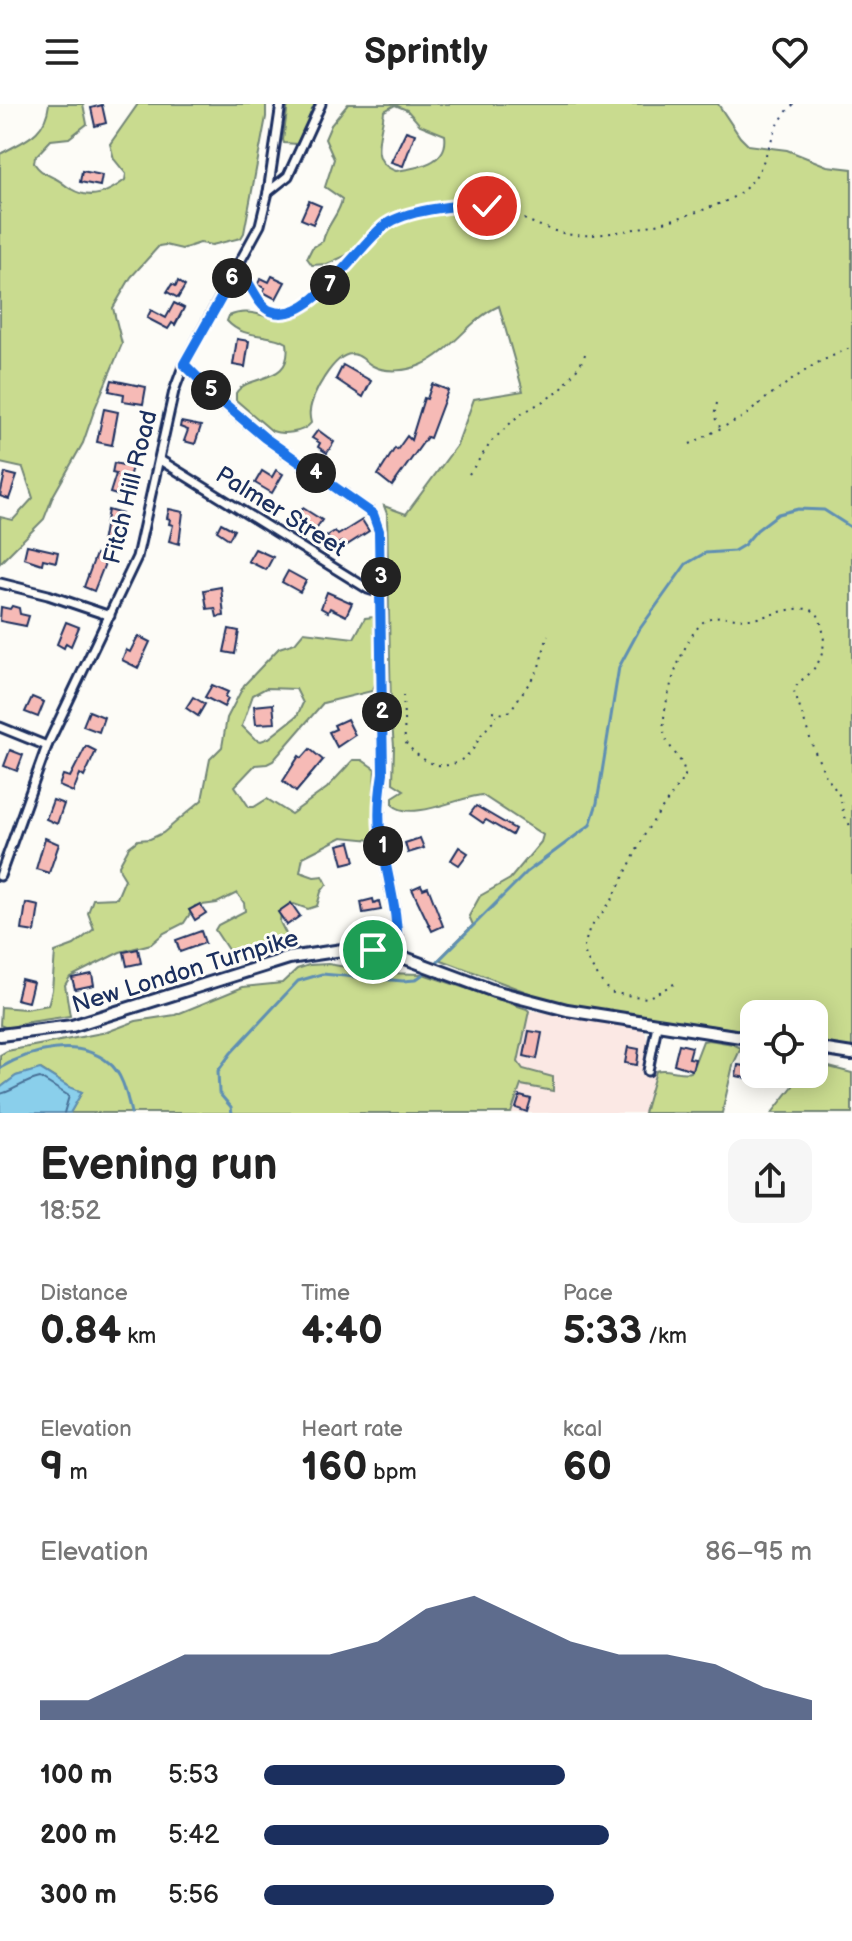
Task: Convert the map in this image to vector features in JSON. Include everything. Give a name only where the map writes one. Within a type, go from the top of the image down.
[{"type":"main road","name":"New London Turnpike","points":[[0,1035],[72,1026],[300,956],[349,949],[397,955],[528,1001],[740,1037]]},
{"type":"main road","points":[[828,1050],[852,1054]]},
{"type":"street","name":"Fitch Hill Road","points":[[0,875],[47,746],[137,557],[174,391],[184,364],[260,225],[281,104]]},
{"type":"street","points":[[268,192],[288,176],[321,104]]},
{"type":"street","points":[[184,364],[265,438],[373,514],[379,531],[381,593],[383,773],[379,806],[399,935],[397,955]]},
{"type":"street","name":"Palmer Street","points":[[160,460],[368,589],[381,593]]},
{"type":"street","points":[[0,583],[110,616]]},
{"type":"street","points":[[0,727],[47,746]]},
{"type":"street","points":[[648,1071],[657,1025]]},
{"type":"path","points":[[238,268],[250,281],[263,306],[272,312],[285,313],[326,288],[343,273],[376,233],[401,217],[478,205],[563,234],[590,236],[694,213],[735,196],[755,179],[779,125],[794,104]]},
{"type":"path","points":[[690,444],[748,414],[815,364],[852,347]]},
{"type":"path","points":[[469,474],[492,441],[518,416],[560,391],[587,350]]},
{"type":"path","points":[[717,403],[714,416],[721,428]]},
{"type":"path","points":[[674,984],[647,998],[613,993],[586,958],[584,947],[589,930],[612,900],[647,830],[685,776],[683,766],[666,738],[664,719],[684,649],[701,623],[712,617],[749,619],[805,609],[817,613],[824,649],[815,667],[796,685],[794,691],[814,750],[838,793],[844,817],[852,828]]},
{"type":"path","points":[[403,695],[405,742],[443,767],[456,764],[471,752],[482,733],[493,724],[495,712],[510,711],[535,674],[546,649],[548,635]]},
{"type":"shaded area","points":[[529,1010],[644,1028],[656,1071],[644,1113],[511,1113],[521,1085],[553,1090],[553,1077],[523,1069],[518,1062]]},
{"type":"green space","points":[[49,104],[83,104],[87,124],[69,138],[51,140],[35,157],[34,163],[78,193],[92,195],[106,192],[125,180],[126,174],[114,159],[110,144],[138,104],[266,104],[266,117],[244,233],[241,238],[212,245],[200,243],[182,249],[159,246],[131,277],[113,308],[122,344],[83,443],[53,496],[44,519],[0,563],[0,517],[13,520],[33,498],[23,468],[0,463],[0,154],[38,130],[47,115]]},
{"type":"green space","points":[[288,104],[316,104],[297,144],[284,143],[283,140]]},
{"type":"green space","points":[[348,104],[718,104],[748,145],[787,150],[827,166],[852,169],[852,1048],[828,1044],[828,1000],[740,1000],[740,1030],[553,1002],[439,959],[473,925],[469,916],[480,896],[510,879],[541,842],[543,835],[482,795],[423,810],[401,810],[393,805],[393,797],[404,790],[393,783],[387,514],[384,506],[406,514],[457,445],[474,399],[523,391],[499,306],[478,319],[442,352],[415,367],[384,370],[358,355],[344,356],[319,386],[311,404],[311,423],[298,431],[272,431],[236,400],[236,393],[242,387],[284,366],[287,343],[241,331],[227,321],[229,316],[249,313],[276,318],[297,316],[315,305],[349,260],[347,255],[327,264],[312,265],[307,258],[312,248],[323,241],[342,199],[325,187],[334,159],[325,139],[331,125]],"holes":[[[395,105],[407,110],[420,125],[445,135],[442,152],[437,158],[414,168],[396,171],[387,166],[382,161],[378,146],[384,111]]]},
{"type":"green space","points":[[374,617],[376,683],[372,691],[323,703],[273,761],[255,765],[235,786],[249,807],[267,799],[291,814],[327,788],[353,760],[362,760],[375,769],[372,840],[342,837],[303,857],[300,872],[314,877],[323,876],[327,884],[317,906],[308,909],[294,904],[281,912],[280,922],[287,936],[286,942],[256,956],[234,959],[215,930],[218,925],[245,911],[237,893],[217,903],[195,906],[184,923],[151,944],[120,952],[70,977],[65,985],[70,1016],[23,1023],[9,1029],[0,1025],[1,1007],[25,1009],[48,1005],[55,952],[74,945],[94,929],[88,913],[93,899],[117,898],[125,879],[119,865],[129,847],[138,840],[163,833],[202,800],[210,759],[222,747],[227,718],[244,685],[279,648],[295,643],[304,632],[354,638],[365,618]],"holes":[[[266,688],[296,689],[303,703],[297,716],[269,738],[261,741],[255,739],[242,726],[253,695]]]},
{"type":"green space","points":[[328,964],[381,973],[423,974],[527,1009],[518,1062],[523,1069],[553,1077],[553,1091],[521,1085],[511,1113],[70,1113],[82,1092],[41,1069],[16,1076],[0,1088],[0,1055],[7,1051],[175,1015],[243,987],[282,983],[297,969],[309,965]]},
{"type":"green space","points":[[703,1041],[740,1048],[722,1113],[644,1113],[656,1071],[691,1072]]},
{"type":"green space","points":[[828,1067],[852,1073],[852,1113],[772,1113],[791,1088],[828,1088]]},
{"type":"water","points":[[40,1069],[82,1092],[70,1113],[0,1113],[0,1088],[16,1076]]},
{"type":"building","points":[[102,105],[106,123],[95,126],[91,108]]},
{"type":"building","points":[[406,131],[415,134],[403,166],[391,162]]},
{"type":"building","points":[[82,171],[102,175],[100,186],[80,182]]},
{"type":"building","points":[[309,201],[321,206],[313,224],[301,219]]},
{"type":"building","points":[[272,276],[285,282],[276,299],[257,285],[261,278],[269,282]]},
{"type":"building","points":[[178,281],[185,286],[178,298],[167,292]]},
{"type":"building","points":[[174,303],[184,308],[175,325],[172,323],[168,329],[147,318],[151,310],[166,318]]},
{"type":"building","points":[[237,339],[249,341],[245,367],[233,365]]},
{"type":"building","points":[[343,365],[371,381],[363,397],[336,379]]},
{"type":"building","points":[[112,380],[146,387],[143,404],[123,401],[124,394],[109,391]]},
{"type":"building","points":[[432,384],[448,390],[430,438],[427,437],[392,486],[378,475],[395,448],[397,450],[407,436],[411,440],[424,398],[427,399]]},
{"type":"building","points":[[104,409],[118,412],[112,445],[97,442]]},
{"type":"building","points":[[181,422],[201,426],[195,444],[184,441],[188,430],[180,427]]},
{"type":"building","points":[[318,430],[334,442],[327,453],[312,438]]},
{"type":"building","points":[[114,463],[132,467],[120,496],[110,493],[116,474],[112,473]]},
{"type":"building","points":[[276,470],[283,474],[272,493],[255,483],[262,471],[272,477]]},
{"type":"building","points":[[5,473],[17,476],[9,499],[0,496]]},
{"type":"building","points":[[303,508],[322,520],[315,530],[298,517]]},
{"type":"building","points":[[169,509],[183,512],[179,544],[169,541],[173,525],[167,518]]},
{"type":"building","points":[[108,510],[122,514],[112,546],[102,543]]},
{"type":"building","points":[[362,520],[369,531],[344,547],[341,542],[334,546],[327,536],[335,531],[338,535]]},
{"type":"building","points":[[221,523],[234,530],[229,539],[217,531]]},
{"type":"building","points":[[27,545],[58,552],[56,562],[43,559],[42,564],[24,558]]},
{"type":"building","points":[[255,549],[273,557],[266,570],[248,561]]},
{"type":"building","points":[[96,554],[107,558],[94,591],[84,587]]},
{"type":"building","points":[[288,571],[306,581],[300,592],[282,582]]},
{"type":"building","points":[[221,587],[224,616],[217,617],[215,608],[207,609],[204,590]]},
{"type":"building","points":[[327,592],[352,603],[346,616],[330,608],[328,612],[321,608]]},
{"type":"building","points":[[12,606],[19,608],[20,614],[29,616],[26,626],[0,621],[1,607],[10,609]]},
{"type":"building","points":[[66,622],[79,627],[71,646],[66,643],[64,648],[57,644]]},
{"type":"building","points":[[229,629],[239,631],[235,654],[224,652]]},
{"type":"building","points":[[138,636],[150,642],[138,668],[122,660]]},
{"type":"building","points":[[212,685],[228,692],[224,707],[205,697]]},
{"type":"building","points":[[32,697],[44,702],[38,717],[25,712]]},
{"type":"building","points":[[193,697],[205,704],[198,716],[186,708]]},
{"type":"building","points":[[273,704],[275,723],[256,724],[254,706]]},
{"type":"building","points":[[89,711],[104,717],[99,732],[83,726]]},
{"type":"building","points":[[347,719],[355,735],[337,747],[329,732],[336,729],[334,725]]},
{"type":"building","points":[[86,746],[96,751],[84,777],[80,774],[73,792],[59,786],[63,775],[70,777]]},
{"type":"building","points":[[310,749],[323,760],[296,792],[283,781],[299,756],[302,758]]},
{"type":"building","points":[[10,750],[23,755],[17,771],[4,766]]},
{"type":"building","points":[[53,800],[64,804],[57,824],[46,819]]},
{"type":"building","points":[[476,806],[515,829],[512,835],[470,814]]},
{"type":"building","points":[[45,838],[59,844],[49,873],[36,869]]},
{"type":"building","points":[[420,838],[424,848],[408,853],[405,843]]},
{"type":"building","points":[[350,842],[355,861],[343,864],[338,845]]},
{"type":"building","points":[[459,847],[468,853],[459,865],[451,860]]},
{"type":"building","points":[[421,885],[423,889],[428,887],[443,926],[432,931],[412,889]]},
{"type":"building","points":[[373,899],[374,903],[379,901],[381,910],[363,913],[361,902]]},
{"type":"building","points":[[26,903],[39,906],[35,932],[22,930]]},
{"type":"building","points":[[291,903],[300,916],[287,925],[278,912]]},
{"type":"building","points":[[200,904],[206,913],[195,920],[189,910]]},
{"type":"building","points":[[201,931],[205,943],[180,952],[176,940]]},
{"type":"building","points":[[138,949],[141,963],[127,966],[124,952]]},
{"type":"building","points":[[92,974],[94,985],[75,989],[72,978]]},
{"type":"building","points":[[21,979],[33,982],[28,1002],[16,999]]},
{"type":"building","points":[[529,1031],[542,1033],[537,1059],[524,1056]]},
{"type":"building","points":[[679,1044],[692,1047],[689,1058],[695,1059],[692,1070],[674,1064]]},
{"type":"building","points":[[628,1047],[639,1049],[637,1065],[625,1063]]},
{"type":"building","points":[[520,1096],[531,1099],[527,1112],[516,1108]]},
{"type":"waterway","points":[[434,965],[527,872],[590,825],[597,803],[619,667],[639,630],[686,564],[705,553],[734,551],[778,514],[798,509],[824,510],[852,528]]},
{"type":"waterway","points":[[232,1113],[231,1107],[219,1093],[218,1071],[298,981],[322,974],[415,980],[429,970]]},
{"type":"waterway","points":[[0,1068],[39,1052],[83,1050],[108,1062],[117,1072],[124,1085],[131,1113]]},
{"type":"route","points":[[373,950],[397,955],[399,935],[379,806],[383,773],[379,531],[373,514],[357,500],[265,438],[184,364],[238,268],[250,281],[263,306],[272,312],[285,313],[326,288],[389,222],[454,207],[487,206]]}]
